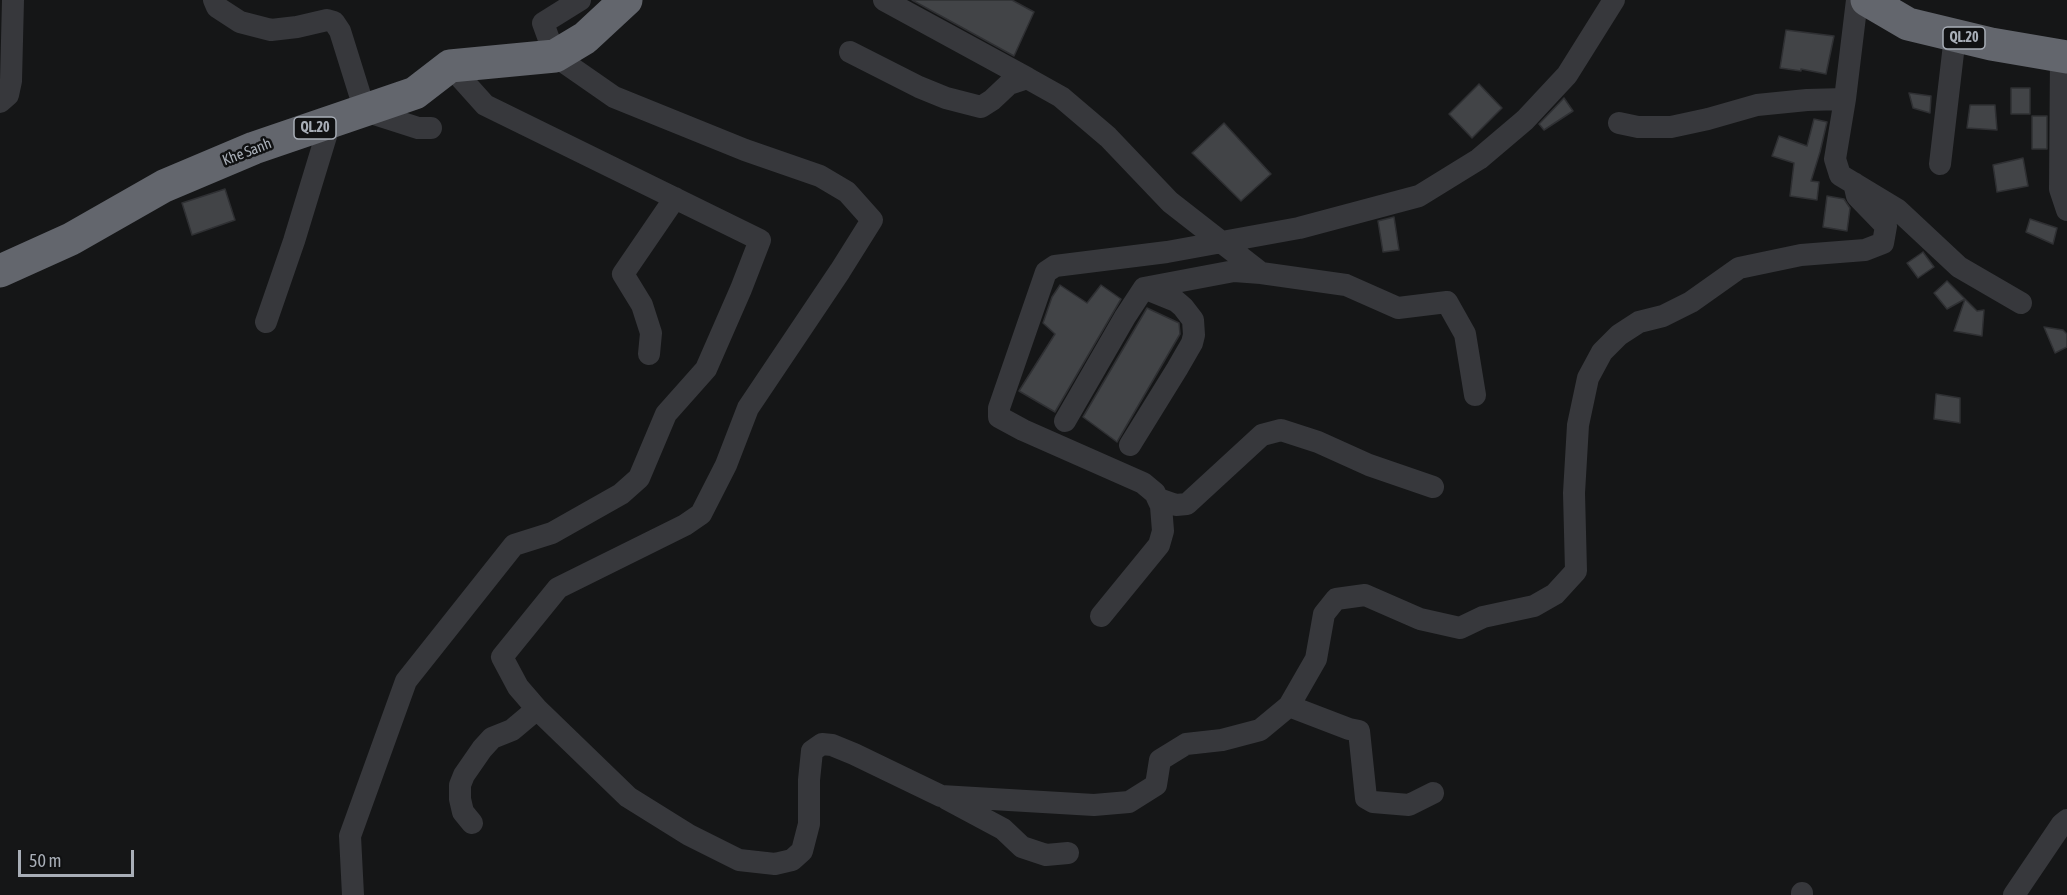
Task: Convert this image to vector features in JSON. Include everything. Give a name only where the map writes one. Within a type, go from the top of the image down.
[{"type":"highway","points":[[450,66],[555,56],[585,38],[626,0]]},
{"type":"highway","name":"QL.20","points":[[1867,0],[1908,24],[1990,44],[2064,56]]},
{"type":"highway","name":"Khe Sanh","points":[[0,271],[71,239],[164,186],[254,148],[415,93],[450,66]]},
{"type":"street","points":[[0,102],[8,95],[11,81],[13,0]]},
{"type":"street","points":[[214,0],[217,7],[240,22],[271,30],[327,20],[334,22],[340,31],[365,111],[418,128],[431,128]]},
{"type":"street","points":[[580,0],[543,23],[555,56],[614,97],[745,150],[820,176],[847,192],[872,220],[748,408],[726,465],[701,514],[685,525],[558,588],[502,657],[518,687],[537,709],[628,797],[689,835],[739,860],[775,864],[792,860],[802,851],[809,824],[809,780],[812,751],[822,744],[832,745],[854,754],[941,796],[1003,829],[1022,847],[1047,855],[1068,853]]},
{"type":"street","points":[[884,0],[1061,97],[1108,137],[1170,202],[1261,273]]},
{"type":"street","points":[[1433,487],[1369,465],[1318,442],[1281,430],[1262,435],[1187,504],[1176,506],[1159,500],[1143,483],[1134,478],[1008,422],[999,417],[999,408],[1046,272],[1055,266],[1167,252],[1299,228],[1419,196],[1479,159],[1526,120],[1568,75],[1614,0]]},
{"type":"street","points":[[1857,0],[1835,159],[1840,175],[1899,210],[1959,267],[2021,303]]},
{"type":"street","points":[[1940,165],[1955,36]]},
{"type":"street","points":[[850,52],[919,87],[946,98],[981,107],[1009,84],[1027,78]]},
{"type":"street","points":[[2064,56],[2060,189],[2067,210]]},
{"type":"street","points":[[353,895],[350,836],[406,681],[514,545],[552,532],[621,494],[639,478],[666,414],[706,369],[760,240],[484,105],[450,66]]},
{"type":"street","points":[[1618,123],[1658,128],[1708,119],[1768,103],[1845,99]]},
{"type":"street","points":[[266,322],[294,241],[330,123]]},
{"type":"street","points":[[941,796],[1094,805],[1129,802],[1156,785],[1160,760],[1186,744],[1222,740],[1260,730],[1289,706],[1316,659],[1324,614],[1336,599],[1365,595],[1420,619],[1460,628],[1483,617],[1534,606],[1556,594],[1576,571],[1574,493],[1580,416],[1588,378],[1602,352],[1619,335],[1639,322],[1663,316],[1691,302],[1738,268],[1801,255],[1865,250],[1883,243],[1886,226],[1857,196],[1854,183]]},
{"type":"street","points":[[649,354],[651,333],[642,305],[623,274],[675,198]]},
{"type":"street","points":[[1065,421],[1144,288],[1234,271],[1347,285],[1398,308],[1448,302],[1465,334],[1475,395]]},
{"type":"street","points":[[1130,445],[1177,369],[1194,335],[1193,321],[1183,307],[1144,288]]},
{"type":"street","points":[[1101,616],[1159,545],[1163,531],[1159,500]]},
{"type":"street","points":[[1289,706],[1349,729],[1359,730],[1366,798],[1373,802],[1409,806],[1433,793]]},
{"type":"street","points":[[472,823],[463,812],[460,799],[460,785],[464,775],[492,738],[512,730],[537,709]]},
{"type":"street","points":[[2014,895],[2067,820]]},
{"type":"building","points":[[912,0],[1012,0],[1034,12],[1014,56]]},
{"type":"building","points":[[1786,30],[1834,36],[1826,74],[1780,68]]},
{"type":"building","points":[[1479,84],[1502,108],[1472,138],[1449,114]]},
{"type":"building","points":[[2011,88],[2030,88],[2030,114],[2011,114]]},
{"type":"building","points":[[1909,93],[1931,96],[1930,113],[1913,108]]},
{"type":"building","points":[[1564,98],[1573,111],[1544,130],[1539,124]]},
{"type":"building","points":[[1970,105],[1995,105],[1997,130],[1967,128]]},
{"type":"building","points":[[2032,116],[2047,116],[2047,149],[2032,149]]},
{"type":"building","points":[[1814,119],[1827,122],[1811,181],[1819,182],[1817,200],[1790,196],[1794,163],[1772,156],[1779,136],[1807,146]]},
{"type":"building","points":[[1224,123],[1271,174],[1241,201],[1192,153]]},
{"type":"building","points":[[2023,158],[2028,186],[1997,192],[1993,165]]},
{"type":"building","points":[[225,189],[235,220],[192,235],[182,203]]},
{"type":"building","points":[[1827,196],[1844,199],[1850,208],[1847,231],[1823,227]]},
{"type":"building","points":[[1394,217],[1399,250],[1383,252],[1378,221]]},
{"type":"building","points":[[2030,219],[2057,228],[2053,244],[2026,232]]},
{"type":"building","points":[[1923,252],[1934,267],[1918,278],[1907,263]]},
{"type":"building","points":[[1947,281],[1965,299],[1947,309],[1934,293]]},
{"type":"building","points":[[1060,285],[1087,303],[1101,285],[1121,299],[1055,412],[1019,391],[1055,334],[1043,323],[1052,297]]},
{"type":"building","points":[[1965,299],[1977,311],[1984,310],[1982,336],[1954,331]]},
{"type":"building","points":[[1147,308],[1179,323],[1180,334],[1117,442],[1083,417]]},
{"type":"building","points":[[2044,327],[2063,330],[2067,334],[2067,347],[2055,353]]},
{"type":"building","points":[[1936,394],[1960,398],[1960,423],[1934,419]]}]
